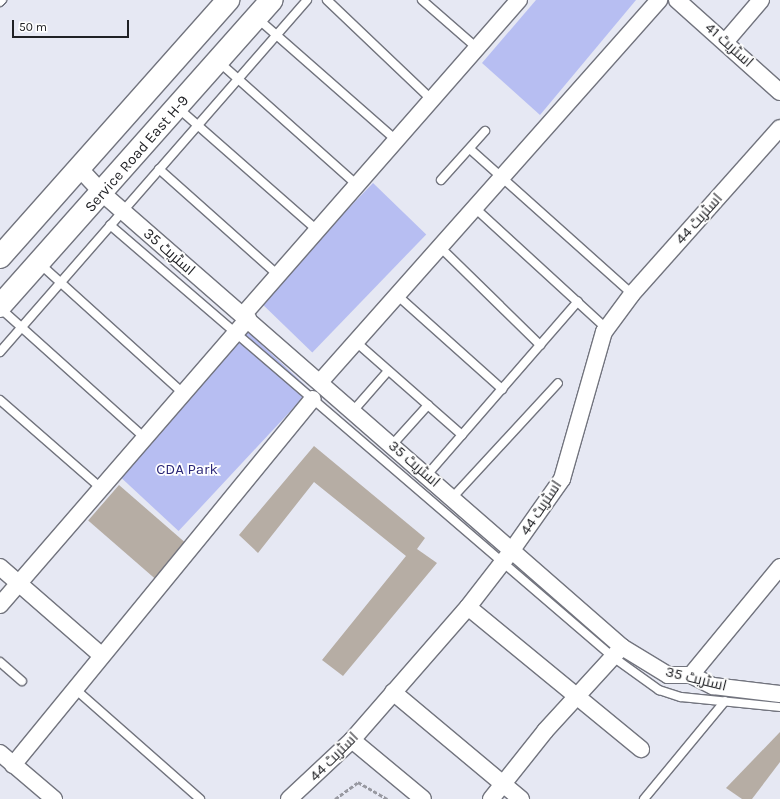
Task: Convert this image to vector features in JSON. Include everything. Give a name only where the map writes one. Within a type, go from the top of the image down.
[{"type":"main road","points":[[0,257],[80,169],[228,0]]},
{"type":"main road","name":"Service Road East H-9","points":[[0,307],[272,0]]},
{"type":"street","points":[[320,382],[504,179],[658,0]]},
{"type":"street","name":"اسٹریٹ 41","points":[[678,0],[726,41],[780,92]]},
{"type":"street","points":[[726,41],[761,0]]},
{"type":"street","points":[[0,605],[146,439],[235,333],[245,317],[278,275],[432,100],[516,1]]},
{"type":"street","name":"اسٹریٹ 44","points":[[289,799],[352,740],[468,607],[508,556],[562,479],[606,328],[632,294],[780,128]]},
{"type":"street","name":"اسٹریٹ 35","points":[[80,169],[102,193],[122,211],[427,475],[452,498],[508,556],[617,652],[668,675],[691,675],[713,686],[780,694]]},
{"type":"street","points":[[13,765],[101,655],[313,399]]},
{"type":"street","points":[[0,567],[101,655]]},
{"type":"street","points":[[691,675],[780,568]]},
{"type":"street","points":[[468,607],[575,698],[641,750]]},
{"type":"street","points":[[490,799],[575,698],[617,652]]},
{"type":"street","points":[[393,692],[521,799]]},
{"type":"street","points":[[352,740],[423,799]]},
{"type":"street","points":[[0,753],[54,799]]},
{"type":"lane","points":[[0,352],[307,0]]},
{"type":"lane","points":[[327,0],[432,100]]},
{"type":"lane","points":[[422,0],[477,48]]},
{"type":"lane","points":[[257,17],[396,140]]},
{"type":"lane","points":[[218,61],[356,185]]},
{"type":"lane","points":[[178,107],[317,230]]},
{"type":"lane","points":[[441,180],[485,131]]},
{"type":"lane","points":[[470,149],[632,294]]},
{"type":"lane","points":[[159,169],[278,275]]},
{"type":"lane","points":[[476,209],[606,328]]},
{"type":"lane","points":[[110,225],[313,399],[508,556]]},
{"type":"lane","points":[[441,248],[540,345]]},
{"type":"lane","points":[[39,263],[184,394]]},
{"type":"lane","points":[[398,296],[502,389]]},
{"type":"lane","points":[[427,475],[578,301]]},
{"type":"lane","points":[[0,307],[146,439]]},
{"type":"lane","points":[[356,342],[462,435]]},
{"type":"lane","points":[[353,411],[388,371]]},
{"type":"lane","points":[[452,498],[558,383]]},
{"type":"lane","points":[[0,400],[102,489]]},
{"type":"lane","points":[[392,445],[428,406]]},
{"type":"lane","points":[[617,652],[659,690],[681,697],[780,707]]},
{"type":"lane","points":[[1,665],[22,681]]},
{"type":"lane","points":[[74,688],[200,799]]},
{"type":"lane","points":[[644,799],[725,701]]},
{"type":"path","points":[[335,799],[358,782],[387,799]]},
{"type":"green space","points":[[536,0],[636,0],[540,115],[482,63]]},
{"type":"green space","points":[[373,183],[426,234],[312,352],[259,301]]},
{"type":"green space","name":"CDA Park","points":[[248,332],[310,390],[179,531],[116,473]]},
{"type":"building","points":[[314,446],[425,538],[417,549],[437,563],[343,676],[322,660],[406,556],[314,482],[258,553],[239,535]]},
{"type":"building","points":[[119,485],[185,543],[155,578],[88,520]]},
{"type":"building","points":[[780,732],[780,762],[752,799],[742,799],[726,788]]}]
